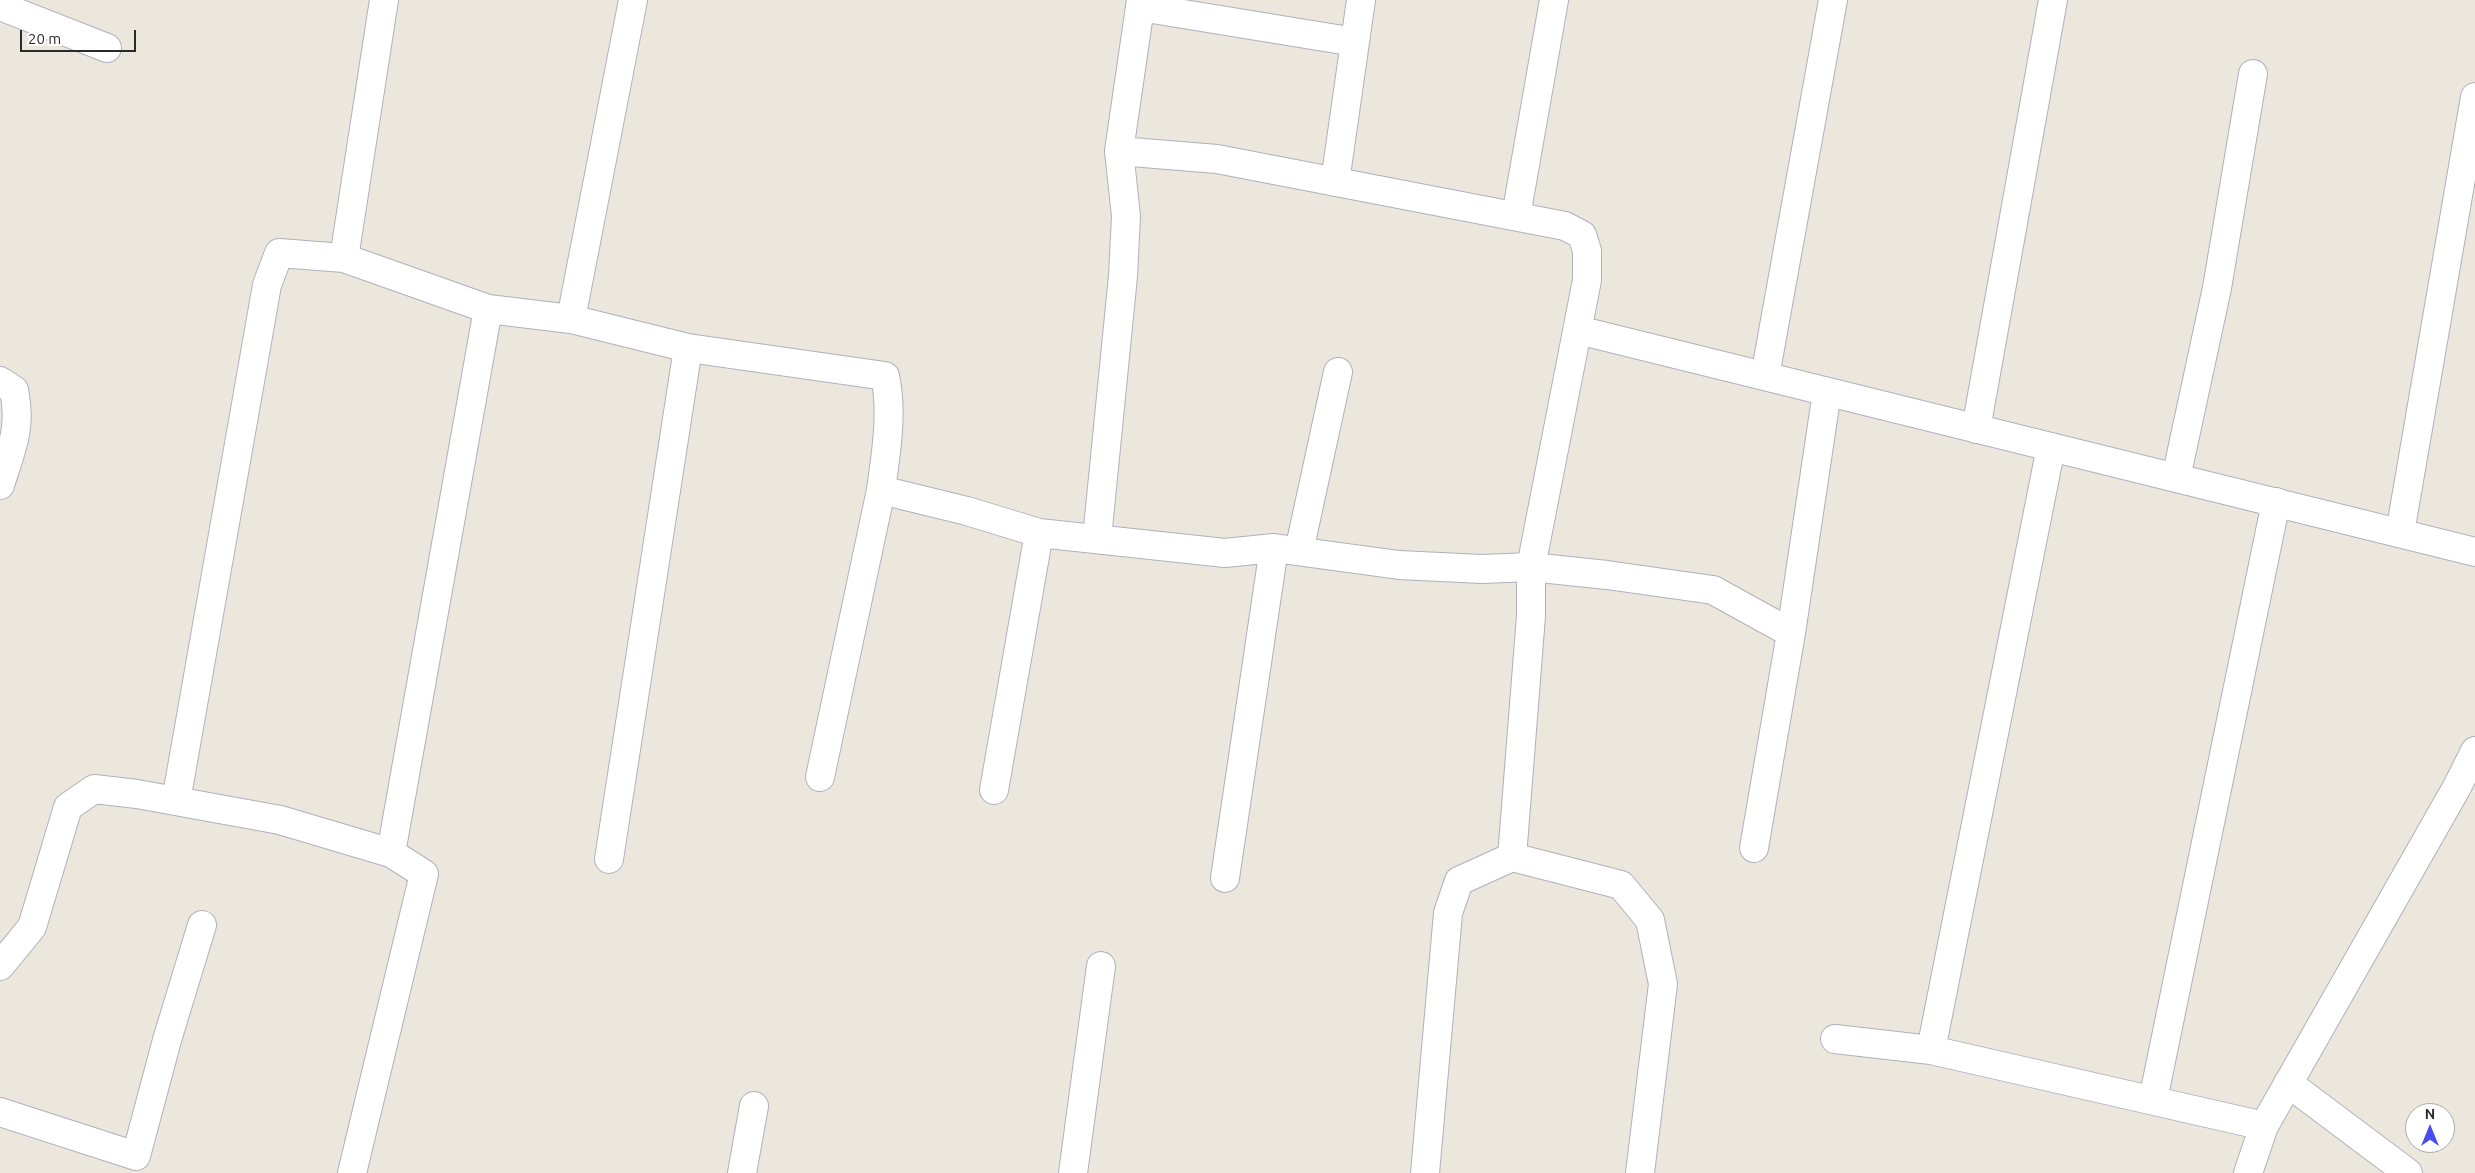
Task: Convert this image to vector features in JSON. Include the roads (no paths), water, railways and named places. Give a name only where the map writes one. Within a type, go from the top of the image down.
[{"type":"street","points":[[344,258],[384,0]]},
{"type":"street","points":[[571,319],[633,0]]},
{"type":"street","points":[[1336,182],[1361,0]]},
{"type":"street","points":[[1516,216],[1554,0]]},
{"type":"street","points":[[1765,376],[1833,0]]},
{"type":"street","points":[[1976,429],[2053,0]]},
{"type":"street","points":[[1097,538],[1123,276],[1126,216],[1119,151],[1141,4],[1355,42]]},
{"type":"street","points":[[0,6],[107,48]]},
{"type":"street","points":[[2176,478],[2217,288],[2253,74]]},
{"type":"street","points":[[2400,533],[2475,97]]},
{"type":"street","points":[[1119,151],[1217,159],[1566,226],[1582,235],[1587,251],[1587,280],[1531,567],[1531,616],[1512,857]]},
{"type":"street","points":[[176,801],[267,285],[279,253],[344,258],[488,309],[571,319],[688,348],[885,376],[889,395],[887,444],[881,490],[820,777]]},
{"type":"street","points":[[391,853],[488,309]]},
{"type":"street","points":[[1578,330],[2475,552]]},
{"type":"street","points":[[609,859],[688,348]]},
{"type":"street","points":[[1225,878],[1287,550],[1338,372]]},
{"type":"street","points":[[0,381],[14,390],[17,405],[17,431],[0,485]]},
{"type":"street","points":[[1754,848],[1791,633],[1827,392]]},
{"type":"street","points":[[1931,1050],[2051,447]]},
{"type":"street","points":[[881,490],[967,511],[1039,533],[1225,553],[1287,550],[1399,565],[1482,569],[1531,567],[1607,575],[1713,590],[1791,633]]},
{"type":"street","points":[[2153,1100],[2276,502]]},
{"type":"street","points":[[994,790],[1039,533]]},
{"type":"street","points":[[2248,1173],[2264,1126],[2457,788],[2475,751]]},
{"type":"street","points":[[0,966],[32,926],[68,807],[94,789],[176,801],[280,820],[391,853],[424,874],[352,1173]]},
{"type":"street","points":[[1425,1173],[1448,913],[1460,881],[1512,857],[1621,885],[1650,920],[1663,984],[1640,1173]]},
{"type":"street","points":[[0,1112],[136,1156],[167,1040],[202,925]]},
{"type":"street","points":[[1073,1173],[1101,966]]},
{"type":"street","points":[[1836,1039],[1931,1050],[2264,1126]]},
{"type":"street","points":[[2288,1083],[2408,1173]]},
{"type":"street","points":[[742,1173],[754,1106]]}]
